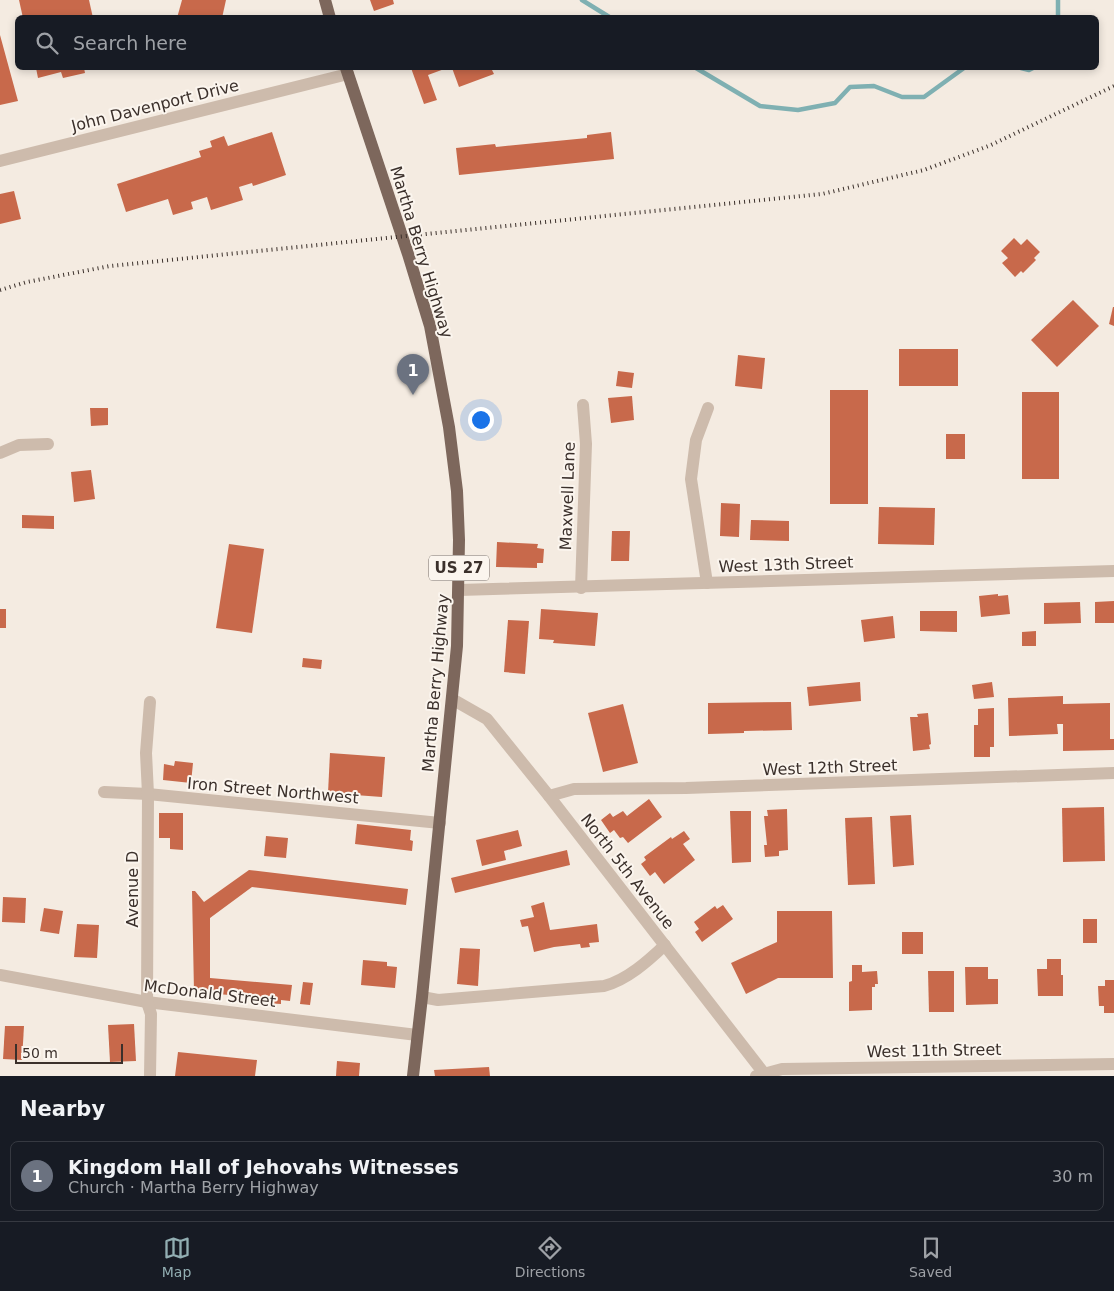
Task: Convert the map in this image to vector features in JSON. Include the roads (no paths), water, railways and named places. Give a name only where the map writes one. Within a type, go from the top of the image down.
[{"type":"main road","points":[[325,0],[329,15]]},
{"type":"main road","name":"Martha Berry Highway","points":[[347,71],[430,326],[454,460],[459,540],[457,646],[413,1076]]},
{"type":"street","name":"John Davenport Drive","points":[[0,161],[347,71]]},
{"type":"street","name":"Maxwell Lane","points":[[581,588],[586,444],[583,405]]},
{"type":"street","points":[[707,583],[691,480],[696,440],[708,408]]},
{"type":"street","points":[[0,453],[19,445],[48,444]]},
{"type":"street","name":"West 13th Street","points":[[459,590],[581,588],[1114,571]]},
{"type":"street","name":"North 5th Avenue","points":[[452,699],[487,719],[665,945],[762,1075]]},
{"type":"street","name":"Avenue D","points":[[150,702],[146,754],[148,794],[147,1002],[151,1014],[150,1076]]},
{"type":"street","name":"West 12th Street","points":[[549,796],[574,789],[686,788],[1114,773]]},
{"type":"street","name":"Iron Street Northwest","points":[[104,792],[148,794],[440,823]]},
{"type":"street","points":[[422,998],[438,1000],[604,986],[621,980],[652,958],[665,945]]},
{"type":"street","name":"McDonald Street","points":[[0,975],[147,1002],[417,1035]]},
{"type":"street","name":"West 11th Street","points":[[762,1075],[782,1069],[1114,1064]]},
{"type":"waterway","points":[[582,0],[606,15]]},
{"type":"waterway","points":[[1058,0],[1058,15]]},
{"type":"waterway","points":[[699,70],[760,106],[798,110],[835,103],[850,87],[874,86],[902,97],[924,97],[961,70]]},
{"type":"railway","points":[[0,290],[27,282],[110,266],[822,194],[924,170],[991,145],[1114,86]]},
{"type":"place","name":"Kingdom Hall of Jehovahs Witnesses","points":[[413,395]]}]
